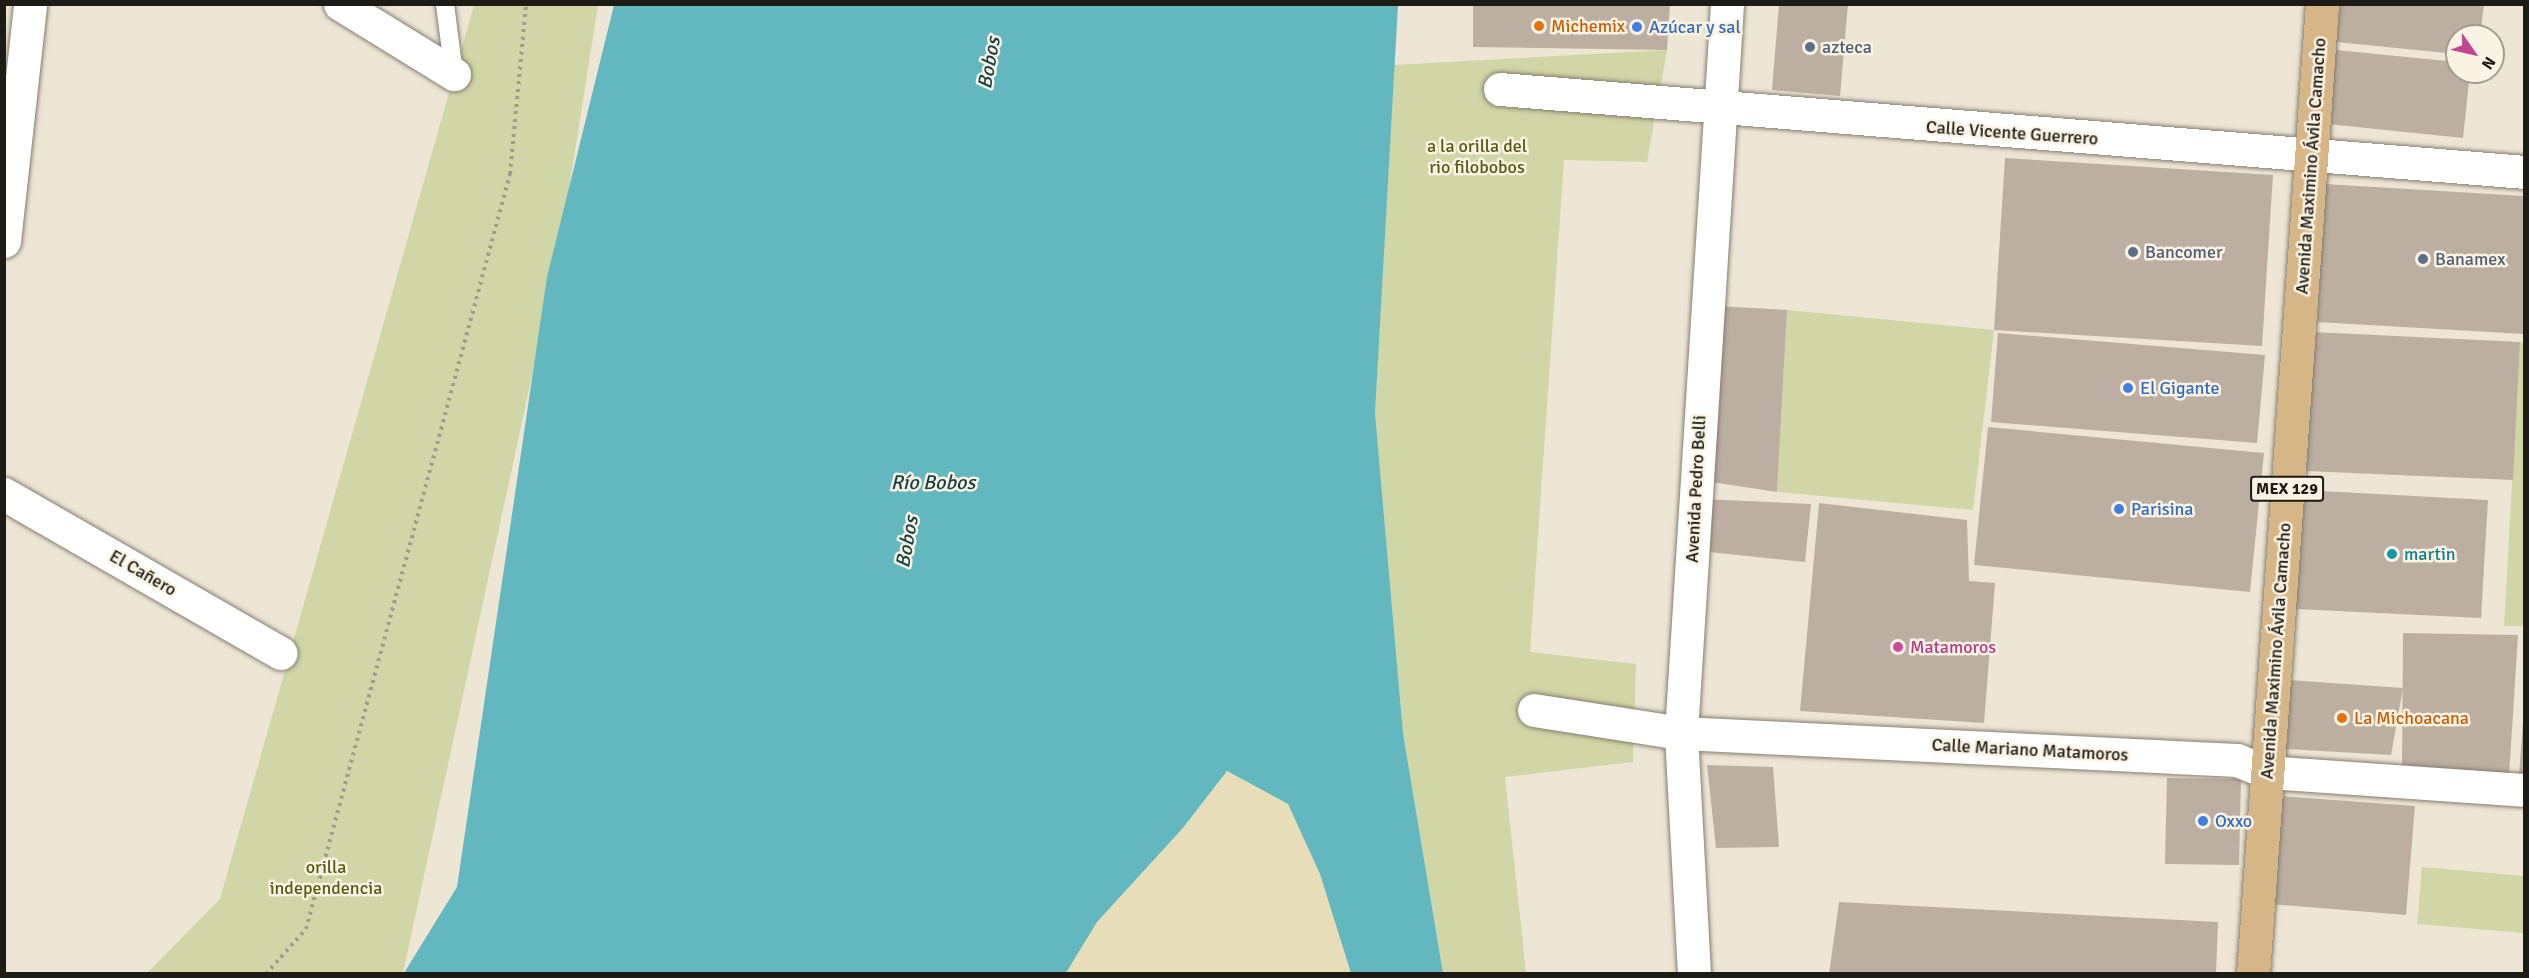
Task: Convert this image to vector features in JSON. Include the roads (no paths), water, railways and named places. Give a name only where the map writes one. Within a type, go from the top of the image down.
[{"type":"main road","name":"Avenida Maximino Ávila Camacho","points":[[2253,974],[2322,4]]},
{"type":"street","points":[[4,241],[30,4]]},
{"type":"street","points":[[340,4],[454,74]]},
{"type":"street","name":"Avenida Pedro Belli","points":[[1694,974],[1681,733],[1727,4]]},
{"type":"street","name":"Calle Vicente Guerrero","points":[[1500,89],[1719,110],[2524,172]]},
{"type":"street","name":"El Cañero","points":[[4,494],[281,653]]},
{"type":"street","name":"Calle Mariano Matamoros","points":[[1534,710],[1681,733],[2237,760],[2267,772],[2524,790]]},
{"type":"lane","points":[[445,4],[454,74]]},
{"type":"water","name":"Río Bobos","points":[[614,5],[1398,5],[1375,413],[1403,733],[1443,973],[1351,973],[1320,874],[1288,804],[1227,771],[1182,829],[1097,922],[1066,973],[404,973],[457,887],[547,277]]},
{"type":"place","name":"Michemix","points":[[1539,26]]},
{"type":"place","name":"Azúcar y sal","points":[[1637,27]]},
{"type":"place","name":"azteca","points":[[1810,47]]},
{"type":"place","name":"Bancomer","points":[[2133,252]]},
{"type":"place","name":"Banamex","points":[[2423,259]]},
{"type":"place","name":"El Gigante","points":[[2128,388]]},
{"type":"place","name":"Parisina","points":[[2119,509]]},
{"type":"place","name":"martin","points":[[2392,554]]},
{"type":"place","name":"Matamoros","points":[[1898,647]]},
{"type":"place","name":"La Michoacana","points":[[2342,718]]},
{"type":"place","name":"Oxxo","points":[[2203,821]]},
{"type":"water label","name":"Bobos","points":[[989,63]]},
{"type":"water label","name":"Bobos","points":[[907,542]]},
{"type":"park label","name":"a la orilla del rio filobobos","points":[[1477,157]]},
{"type":"park label","name":"orilla independencia","points":[[326,878]]}]
